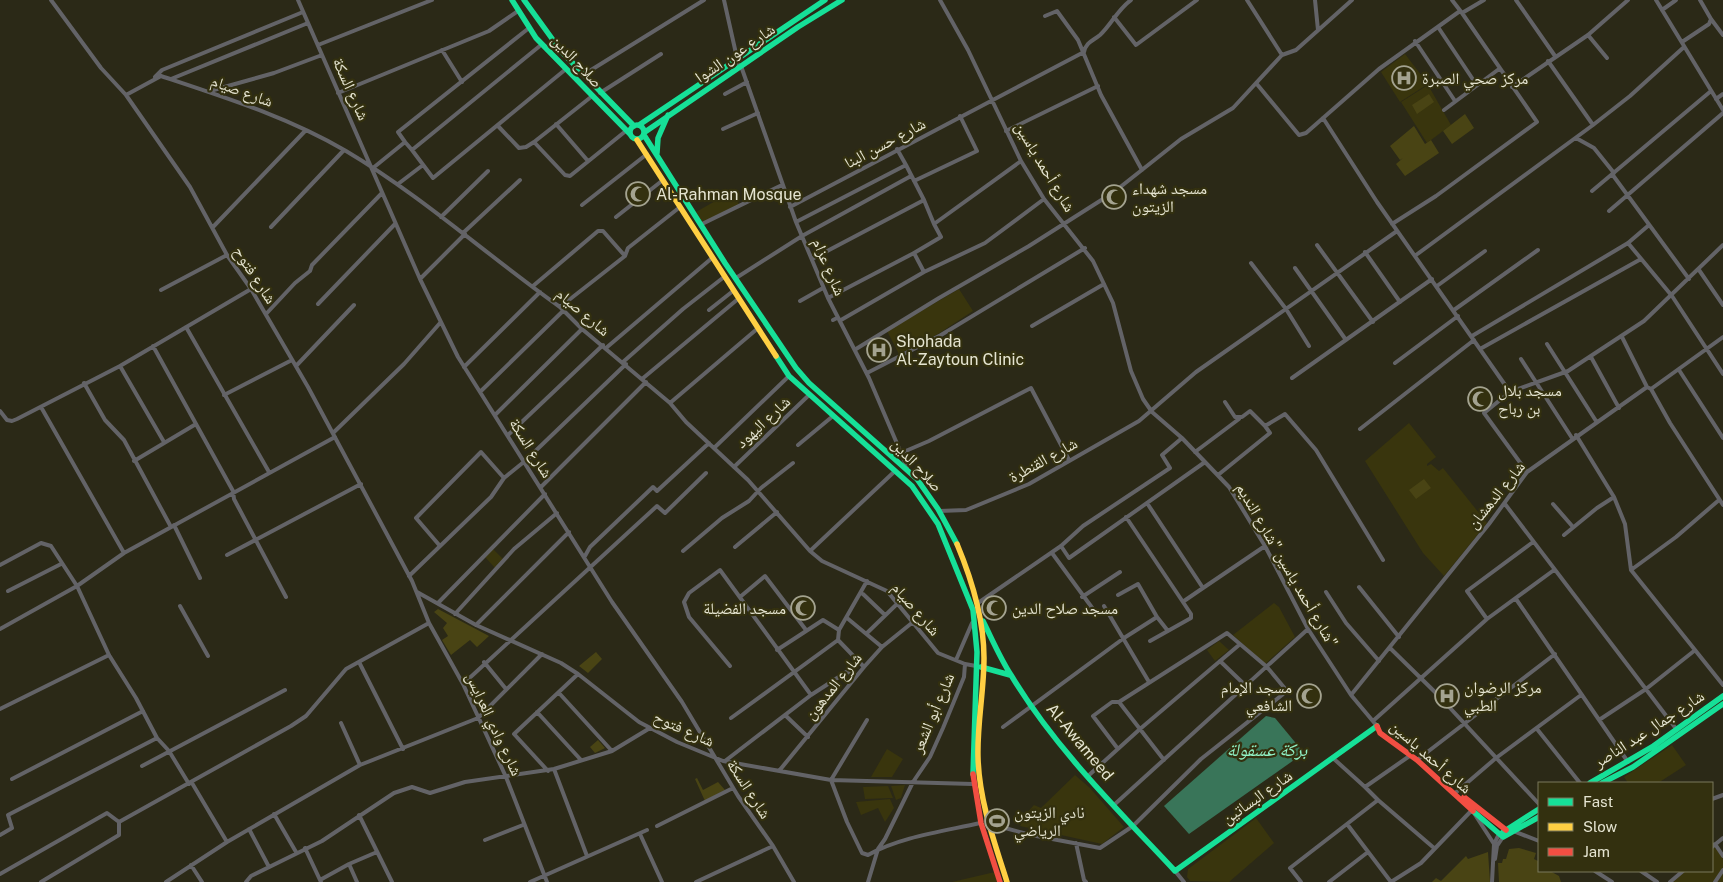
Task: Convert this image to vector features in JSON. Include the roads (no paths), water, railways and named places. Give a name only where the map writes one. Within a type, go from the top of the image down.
[{"type":"main road","name":"صلاح الدين","points":[[512,0],[529,28],[542,44],[591,97],[637,140],[789,376],[912,486],[938,524],[977,618],[984,667],[978,757],[989,824],[1007,882]]},
{"type":"main road","name":"صلاح الدين","points":[[524,0],[550,40],[600,93],[645,134],[735,278],[809,382],[909,473],[927,492],[939,510],[978,603],[973,784],[981,823],[1000,882]]},
{"type":"main road","name":"شارع عون الشوا","points":[[637,125],[825,0]]},
{"type":"main road","name":"شارع عون الشوا","points":[[637,140],[668,115],[842,0]]},
{"type":"main road","points":[[657,155],[656,142],[668,115]]},
{"type":"main road","points":[[629,132],[637,125]]},
{"type":"main road","name":"Al-Awameed","points":[[977,618],[1010,675],[1033,706],[1088,776],[1175,871]]},
{"type":"main road","points":[[977,666],[1010,675]]},
{"type":"main road","name":"شارع جمال عبد الناصر","points":[[1592,782],[1628,762],[1677,730],[1723,696]]},
{"type":"main road","name":"شارع جمال عبد الناصر","points":[[1604,782],[1632,767],[1723,704]]},
{"type":"main road","name":"شارع أحمد ياسين","points":[[1375,724],[1380,733],[1418,759]]},
{"type":"main road","name":"شارع أحمد ياسين","points":[[1375,724],[1418,759],[1501,835]]},
{"type":"main road","name":"شارع البساتين","points":[[1175,871],[1334,759],[1375,724]]},
{"type":"main road","name":"شارع أحمد ياسين","points":[[1455,793],[1506,830]]},
{"type":"main road","points":[[1501,835],[1538,810]]},
{"type":"main road","points":[[1501,835],[1513,831],[1538,817]]},
{"type":"street","name":"شارع فتوح","points":[[51,0],[101,68],[126,95],[190,187],[227,256],[251,289],[296,366],[410,578]]},
{"type":"street","name":"شارع السكة","points":[[298,0],[373,168],[395,224],[440,323],[464,367],[635,636],[682,702],[733,788],[773,846],[794,882]]},
{"type":"street","points":[[318,45],[432,0]]},
{"type":"street","points":[[582,75],[704,0]]},
{"type":"street","name":"شارع عزام","points":[[724,0],[737,58],[790,207],[828,298],[867,373],[909,473]]},
{"type":"street","name":"شارع أحمد ياسين","points":[[940,0],[968,50],[1021,161],[1044,199],[1085,248],[1115,309],[1124,348]]},
{"type":"street","name":"شارع حسن البنا","points":[[790,207],[1084,52],[1087,44],[1101,34],[1131,0]]},
{"type":"street","points":[[1114,17],[1136,45],[1197,0]]},
{"type":"street","points":[[1247,0],[1282,54]]},
{"type":"street","points":[[1316,0],[1318,30]]},
{"type":"street","points":[[856,349],[1114,192],[1180,139],[1232,108],[1282,54],[1296,50],[1352,0]]},
{"type":"street","points":[[1392,224],[1436,196],[1537,122],[1452,0]]},
{"type":"street","points":[[1256,83],[1299,135],[1306,133],[1379,69],[1415,41],[1484,0]]},
{"type":"street","points":[[1516,0],[1555,56]]},
{"type":"street","points":[[1512,87],[1588,35],[1628,0]]},
{"type":"street","points":[[1610,211],[1723,111],[1656,0]]},
{"type":"street","points":[[1662,10],[1676,0]]},
{"type":"street","points":[[1700,0],[1711,19],[1723,34]]},
{"type":"street","points":[[338,93],[489,31],[518,11]]},
{"type":"street","points":[[1045,16],[1058,11],[1072,29],[1098,86],[1142,170]]},
{"type":"street","points":[[126,95],[155,77],[162,70],[304,12]]},
{"type":"street","points":[[1416,255],[1576,138],[1630,96],[1683,44],[1710,24],[1711,19]]},
{"type":"street","points":[[170,79],[308,23]]},
{"type":"street","points":[[1438,27],[1476,84]]},
{"type":"street","points":[[529,28],[398,132],[433,178],[566,69]]},
{"type":"street","points":[[1588,35],[1607,58]]},
{"type":"street","points":[[1415,41],[1455,100]]},
{"type":"street","points":[[412,150],[542,44]]},
{"type":"street","points":[[442,50],[462,82]]},
{"type":"street","points":[[600,93],[661,54]]},
{"type":"street","points":[[210,91],[274,73],[322,55]]},
{"type":"street","points":[[1548,61],[1593,125]]},
{"type":"street","points":[[1444,110],[1476,84],[1499,69]]},
{"type":"street","name":"شارع صيام","points":[[155,77],[161,76],[210,91],[306,130],[344,150],[398,184],[562,308],[582,330],[605,347],[670,403],[708,443],[759,491],[810,551],[822,561],[887,590],[938,653],[965,664]]},
{"type":"street","points":[[725,94],[747,82]]},
{"type":"street","points":[[1006,131],[1098,86]]},
{"type":"street","points":[[1592,191],[1711,91]]},
{"type":"street","points":[[1716,99],[1723,94]]},
{"type":"street","points":[[498,126],[519,148],[526,148],[591,97]]},
{"type":"street","points":[[723,129],[758,113]]},
{"type":"street","points":[[914,181],[977,151],[960,116]]},
{"type":"street","points":[[1323,118],[1392,224],[1416,255],[1510,392]]},
{"type":"street","points":[[556,124],[588,162]]},
{"type":"street","points":[[213,227],[306,130]]},
{"type":"street","points":[[534,142],[564,175],[570,176],[629,132]]},
{"type":"street","points":[[1576,138],[1594,148],[1648,225],[1690,279]]},
{"type":"street","points":[[373,168],[405,142]]},
{"type":"street","points":[[828,298],[941,237],[897,149]]},
{"type":"street","points":[[270,227],[344,150]]},
{"type":"street","points":[[582,205],[646,154]]},
{"type":"street","points":[[934,224],[1021,161]]},
{"type":"street","points":[[796,222],[906,164]]},
{"type":"street","points":[[398,184],[423,165]]},
{"type":"street","points":[[441,217],[488,171]]},
{"type":"street","points":[[735,278],[802,236],[911,176]]},
{"type":"street","points":[[420,279],[520,180]]},
{"type":"street","points":[[616,217],[663,180]]},
{"type":"street","points":[[702,224],[782,185]]},
{"type":"street","points":[[266,314],[295,283],[310,271],[312,266],[382,193]]},
{"type":"street","points":[[833,320],[837,318],[841,320],[924,272],[985,243],[1044,199]]},
{"type":"street","points":[[812,259],[924,200]]},
{"type":"street","points":[[480,392],[562,308],[625,256],[628,248],[680,207]]},
{"type":"street","points":[[318,304],[395,224]]},
{"type":"street","points":[[1360,429],[1473,338],[1628,243],[1648,225]]},
{"type":"street","points":[[533,286],[598,231],[603,231],[625,256]]},
{"type":"street","name":"شارع القنطرة","points":[[939,510],[966,510],[1029,484],[1152,412],[1196,372],[1397,231]]},
{"type":"street","points":[[1628,243],[1672,296],[1723,374]]},
{"type":"street","points":[[1316,245],[1373,322]]},
{"type":"street","points":[[1527,472],[1484,413],[1510,392],[1564,372],[1591,357],[1644,322],[1723,245]]},
{"type":"street","points":[[867,373],[941,334],[1085,248]]},
{"type":"street","points":[[1454,310],[1538,250]]},
{"type":"street","points":[[1437,286],[1486,251]]},
{"type":"street","points":[[1365,252],[1400,302]]},
{"type":"street","points":[[914,253],[924,272]]},
{"type":"street","points":[[161,290],[227,256]]},
{"type":"street","points":[[508,435],[605,347],[712,258]]},
{"type":"street","points":[[1480,349],[1641,259]]},
{"type":"street","points":[[1251,263],[1286,309],[1309,346]]},
{"type":"street","points":[[1295,268],[1346,340]]},
{"type":"street","points":[[1699,270],[1723,306]]},
{"type":"street","points":[[410,578],[491,497],[504,478],[525,461],[624,363],[676,315],[724,277]]},
{"type":"street","points":[[1292,378],[1432,279]]},
{"type":"street","points":[[1032,326],[1104,284]]},
{"type":"street","points":[[800,301],[824,288]]},
{"type":"street","points":[[0,411],[7,420],[12,421],[41,407],[120,366],[251,289]]},
{"type":"street","points":[[709,310],[733,291]]},
{"type":"street","points":[[464,367],[540,292]]},
{"type":"street","points":[[541,487],[644,381],[738,299]]},
{"type":"street","points":[[296,366],[354,305]]},
{"type":"street","points":[[1395,363],[1458,316]]},
{"type":"street","points":[[0,629],[77,586],[124,553],[334,435],[404,364],[440,323]]},
{"type":"street","points":[[186,327],[269,472]]},
{"type":"street","points":[[670,403],[757,329]]},
{"type":"street","points":[[495,415],[582,330]]},
{"type":"street","points":[[1622,337],[1649,388],[1723,505]]},
{"type":"street","name":"شارع الدهشان","points":[[1352,695],[1505,504],[1527,472],[1596,421],[1679,370],[1723,337]]},
{"type":"street","points":[[1547,344],[1596,421]]},
{"type":"street","points":[[152,346],[233,491],[234,499],[254,541],[286,597]]},
{"type":"street","name":"شارع أحمد ياسين \"شارع النديم\"","points":[[1124,348],[1136,387],[1152,412],[1182,438],[1229,487],[1265,546],[1308,629],[1352,695],[1375,724]]},
{"type":"street","points":[[1591,357],[1620,408]]},
{"type":"street","points":[[1521,359],[1614,496],[1625,524],[1631,570],[1723,685]]},
{"type":"street","points":[[224,395],[292,360]]},
{"type":"street","points":[[120,366],[164,442]]},
{"type":"street","points":[[1679,370],[1723,438]]},
{"type":"street","points":[[714,448],[789,376]]},
{"type":"street","points":[[84,384],[105,420],[124,440],[200,578]]},
{"type":"street","points":[[901,453],[929,441],[1031,388],[1069,460]]},
{"type":"street","name":"شارع اليهود","points":[[734,467],[810,395]]},
{"type":"street","points":[[1225,402],[1235,417],[1242,417]]},
{"type":"street","points":[[41,407],[124,553]]},
{"type":"street","points":[[1194,452],[1250,412],[1265,426],[1270,432],[1218,475]]},
{"type":"street","points":[[1265,426],[1286,414],[1316,450],[1383,560]]},
{"type":"street","points":[[798,445],[833,416]]},
{"type":"street","points":[[134,461],[196,424]]},
{"type":"street","points":[[978,603],[1052,553],[1083,526],[1170,468],[1162,455],[1182,438]]},
{"type":"street","points":[[584,556],[590,546],[647,493],[653,488],[657,491],[708,443]]},
{"type":"street","points":[[440,546],[416,518],[481,452],[504,478]]},
{"type":"street","points":[[1061,546],[1069,558],[1205,462]]},
{"type":"street","points":[[683,550],[793,463]]},
{"type":"street","points":[[810,551],[895,470]]},
{"type":"street","points":[[463,684],[484,662],[512,640],[657,506],[665,513],[706,473]]},
{"type":"street","points":[[227,555],[361,484]]},
{"type":"street","points":[[438,603],[545,494]]},
{"type":"street","points":[[1564,536],[1614,496]]},
{"type":"street","points":[[1631,570],[1719,500]]},
{"type":"street","points":[[1147,502],[1203,588]]},
{"type":"street","points":[[1505,504],[1677,730]]},
{"type":"street","points":[[1553,504],[1574,527]]},
{"type":"street","points":[[736,547],[777,512]]},
{"type":"street","points":[[455,614],[514,549],[557,513]]},
{"type":"street","points":[[1126,517],[1191,614],[1190,618],[1150,641]]},
{"type":"street","points":[[476,625],[569,532]]},
{"type":"street","points":[[1487,619],[1467,591],[1533,542]]},
{"type":"street","points":[[0,565],[41,543],[51,546],[77,586],[109,655],[157,738],[169,751],[227,842]]},
{"type":"street","points":[[1184,601],[1265,546]]},
{"type":"street","points":[[1052,553],[1082,597],[1093,609]]},
{"type":"street","points":[[8,591],[61,564]]},
{"type":"street","points":[[730,666],[689,617],[684,602],[690,593],[720,570],[793,674],[811,696]]},
{"type":"street","points":[[1375,724],[1487,619],[1554,570]]},
{"type":"street","points":[[1082,597],[1120,572]]},
{"type":"street","points":[[740,597],[765,576],[806,630]]},
{"type":"street","name":"شارع وادي العرايس","points":[[410,578],[429,623],[463,684],[506,777],[523,825],[547,882]]},
{"type":"street","points":[[731,718],[838,640],[839,630],[867,581]]},
{"type":"street","points":[[1118,595],[1138,584],[1168,632]]},
{"type":"street","points":[[1359,587],[1399,637]]},
{"type":"street","name":"شارع فتوح","points":[[417,592],[476,625],[542,654],[578,674],[630,716],[650,728],[677,742],[733,764],[831,780],[973,784]]},
{"type":"street","points":[[1326,592],[1346,622],[1379,661]]},
{"type":"street","points":[[863,594],[885,615]]},
{"type":"street","points":[[1516,598],[1555,654],[1581,696],[1628,762]]},
{"type":"street","points":[[867,633],[898,602]]},
{"type":"street","points":[[180,606],[208,656]]},
{"type":"street","points":[[1104,606],[1150,682]]},
{"type":"street","points":[[1003,727],[1124,638],[1157,617]]},
{"type":"street","points":[[847,618],[882,647]]},
{"type":"street","points":[[956,660],[977,618]]},
{"type":"street","points":[[777,650],[823,620],[839,630]]},
{"type":"street","name":"شارع المدهون","points":[[779,771],[864,666],[882,647],[912,622]]},
{"type":"street","points":[[119,822],[190,784],[299,721],[340,674],[429,623]]},
{"type":"street","points":[[1115,804],[1308,629]]},
{"type":"street","points":[[868,720],[831,780],[861,852],[868,855],[878,849],[930,834],[981,823],[1100,848],[1133,826],[1201,759],[1287,691],[1267,667],[1226,633],[1119,702],[1112,702],[1093,716],[1118,749]]},
{"type":"street","points":[[838,640],[864,666]]},
{"type":"street","points":[[1088,776],[1239,645]]},
{"type":"street","points":[[1390,648],[1422,678],[1538,803]]},
{"type":"street","points":[[1599,720],[1646,689],[1694,651]]},
{"type":"street","points":[[166,882],[227,842],[360,765],[478,718],[542,654]]},
{"type":"street","points":[[1418,759],[1555,654]]},
{"type":"street","points":[[0,710],[109,655]]},
{"type":"street","points":[[1220,661],[1246,686]]},
{"type":"street","points":[[359,662],[403,749]]},
{"type":"street","points":[[484,662],[506,689]]},
{"type":"street","name":"شارع أبو الشعر","points":[[868,882],[878,849],[885,839],[913,782],[930,757],[943,728],[964,677],[965,664],[977,666]]},
{"type":"street","points":[[725,761],[785,715],[848,671],[855,678]]},
{"type":"street","points":[[548,771],[514,734],[578,674]]},
{"type":"street","points":[[142,766],[285,690]]},
{"type":"street","points":[[559,693],[612,751]]},
{"type":"street","points":[[1455,793],[1496,758],[1581,696]]},
{"type":"street","points":[[1119,702],[1164,760]]},
{"type":"street","points":[[12,779],[143,711]]},
{"type":"street","points":[[537,712],[581,760]]},
{"type":"street","points":[[785,715],[808,737]]},
{"type":"street","points":[[340,723],[360,765]]},
{"type":"street","points":[[246,882],[251,876],[296,852],[322,841],[394,793],[412,787],[430,793],[465,782],[548,771],[612,751],[650,728]]},
{"type":"street","points":[[1537,729],[1579,782]]},
{"type":"street","points":[[0,835],[12,828],[8,815],[157,738]]},
{"type":"street","points":[[1365,787],[1411,755]]},
{"type":"street","points":[[1334,759],[1434,848]]},
{"type":"street","points":[[554,769],[587,856]]},
{"type":"street","points":[[657,826],[733,788]]},
{"type":"street","points":[[1301,882],[1290,868],[1378,800]]},
{"type":"street","points":[[1347,824],[1391,882],[1420,863],[1472,810],[1494,844]]},
{"type":"street","points":[[0,874],[107,813],[119,822]]},
{"type":"street","points":[[274,814],[296,852]]},
{"type":"street","points":[[359,815],[392,882]]},
{"type":"street","points":[[41,882],[119,835],[119,822]]},
{"type":"street","points":[[485,840],[523,825]]},
{"type":"street","points":[[249,829],[269,867]]},
{"type":"street","points":[[530,882],[647,830]]},
{"type":"street","points":[[1506,830],[1538,841]]},
{"type":"street","points":[[640,834],[662,882]]},
{"type":"street","points":[[1492,882],[1494,844],[1501,835]]},
{"type":"street","points":[[1492,876],[1501,835]]},
{"type":"street","points":[[1723,838],[1713,846],[1723,856]]},
{"type":"street","points":[[1076,843],[1086,882]]},
{"type":"street","points":[[696,882],[773,846]]},
{"type":"street","points":[[305,848],[320,881],[349,864],[377,852]]},
{"type":"street","points":[[1329,882],[1368,852]]},
{"type":"street","points":[[349,864],[357,882]]},
{"type":"street","points":[[191,865],[202,882]]},
{"type":"street","points":[[1715,882],[1723,870]]},
{"type":"street","points":[[1175,871],[1184,882]]},
{"type":"street","points":[[1596,872],[1612,882]]},
{"type":"street","points":[[1604,877],[1607,872]]},
{"type":"street","points":[[1642,872],[1657,882]]},
{"type":"street","points":[[1670,882],[1682,872]]},
{"type":"water","name":"بركة عسقولة","points":[[1266,716],[1275,718],[1304,753],[1189,834],[1164,806]]},
{"type":"place","name":"مركز صحي الصبرة","points":[[1404,78]]},
{"type":"place","name":"Al-Rahman Mosque","points":[[638,194]]},
{"type":"place","name":"مسجد شهداء الزيتون","points":[[1114,197]]},
{"type":"place","name":"Shohada Al-Zaytoun Clinic","points":[[879,350]]},
{"type":"place","name":"مسجد بلال بن رباح","points":[[1480,399]]},
{"type":"place","name":"مسجد الفضيلة","points":[[803,608]]},
{"type":"place","name":"مسجد صلاح الدين","points":[[994,608]]},
{"type":"place","name":"مسجد الإمام الشافعي","points":[[1309,696]]},
{"type":"place","name":"مركز الرضوان الطبي","points":[[1447,696]]},
{"type":"place","name":"نادي الزيتون الرياضي","points":[[997,821]]}]
